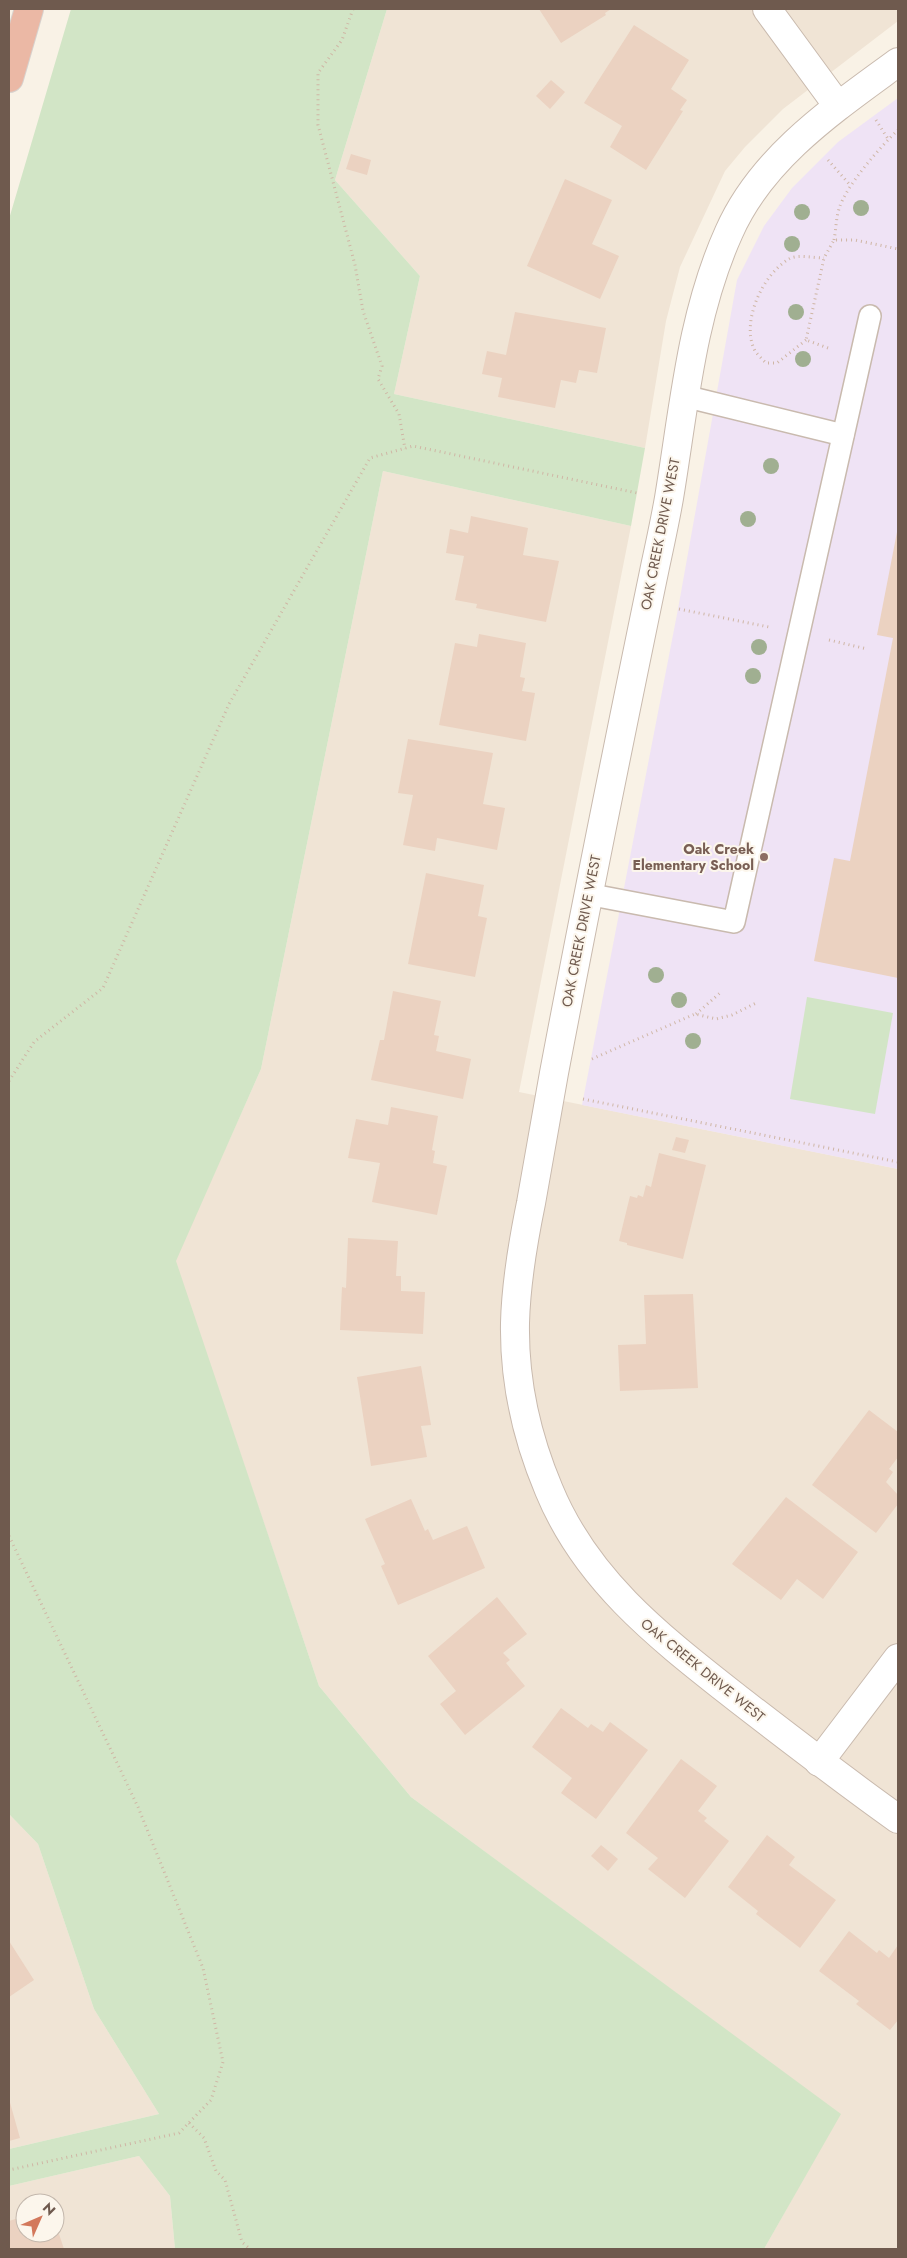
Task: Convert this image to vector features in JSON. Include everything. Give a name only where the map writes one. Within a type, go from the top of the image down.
[{"type":"highway","points":[[9,78],[29,9]]},
{"type":"street","points":[[768,9],[838,106]]},
{"type":"street","name":"OAK CREEK DRIVE WEST","points":[[898,62],[838,106],[803,135],[750,194],[730,229],[704,302],[684,396],[669,499],[587,894],[523,1246],[515,1322],[518,1383],[530,1435],[549,1492],[577,1544],[612,1590],[654,1632],[819,1762],[898,1819]]},
{"type":"street","points":[[819,1762],[898,1658]]},
{"type":"lane","points":[[587,894],[734,922],[870,316]]},
{"type":"lane","points":[[684,396],[843,435]]},
{"type":"path","points":[[353,9],[342,40],[318,73],[318,124],[355,265],[363,311],[382,366],[378,379],[399,414],[405,449]]},
{"type":"path","points":[[876,120],[888,139]]},
{"type":"path","points":[[824,258],[791,257],[773,272],[758,296],[750,325],[755,351],[766,363],[777,363],[806,340],[824,258],[834,240],[839,208],[851,186],[888,139],[898,130]]},
{"type":"path","points":[[828,160],[851,186]]},
{"type":"path","points":[[834,240],[855,240],[898,249]]},
{"type":"path","points":[[806,340],[828,348]]},
{"type":"path","points":[[9,1081],[34,1042],[104,988],[229,704],[370,458],[413,446],[669,499]]},
{"type":"path","points":[[592,1059],[695,1014],[720,993]]},
{"type":"path","points":[[695,1014],[716,1020],[732,1015],[756,1003]]},
{"type":"path","points":[[584,1099],[898,1162]]},
{"type":"path","points":[[9,1536],[138,1807],[203,1968],[223,2062],[211,2100],[178,2132],[9,2170]]},
{"type":"path","points":[[189,2123],[204,2138],[216,2170],[225,2180],[242,2242],[250,2249]]},
{"type":"shaded area","points":[[387,9],[898,9],[898,21],[783,109],[745,147],[725,171],[680,267],[666,321],[645,448],[394,394],[420,276],[335,180]]},
{"type":"shaded area","name":"Oak Creek Elementary School","points":[[898,98],[898,1169],[582,1105],[678,609],[737,280],[764,226],[792,188],[838,142]]},
{"type":"shaded area","points":[[383,471],[631,526],[519,1092],[898,1169],[898,2249],[764,2249],[840,2114],[411,1797],[319,1686],[175,1261],[261,1069]]},
{"type":"shaded area","points":[[9,1814],[38,1844],[94,2009],[159,2114],[9,2149]]},
{"type":"shaded area","points":[[139,2156],[170,2196],[175,2249],[9,2249],[9,2186]]},
{"type":"green space","points":[[71,9],[387,9],[335,180],[420,276],[394,394],[645,448],[631,526],[383,471],[261,1069],[176,1261],[319,1686],[411,1797],[841,2114],[764,2249],[175,2249],[170,2196],[139,2156],[9,2186],[9,2149],[159,2114],[94,2009],[38,1844],[9,1814],[9,219]]},
{"type":"green space","points":[[807,997],[893,1013],[875,1114],[790,1099]]},
{"type":"building","points":[[539,9],[611,9],[605,13],[606,15],[561,43]]},
{"type":"building","points":[[634,25],[689,60],[671,89],[687,100],[680,110],[683,111],[646,170],[610,147],[622,126],[584,103]]},
{"type":"building","points":[[551,80],[565,92],[550,109],[536,96]]},
{"type":"building","points":[[351,154],[371,160],[367,175],[346,169]]},
{"type":"building","points":[[565,179],[612,200],[592,244],[619,256],[600,299],[527,266]]},
{"type":"building","points":[[515,312],[606,328],[597,373],[579,370],[576,383],[561,380],[555,408],[498,397],[502,378],[482,374],[487,351],[506,355]]},
{"type":"building","points":[[471,516],[528,528],[523,555],[559,561],[546,622],[476,608],[477,604],[455,600],[464,556],[446,553],[450,529],[468,533]]},
{"type":"building","points":[[897,532],[898,978],[814,961],[834,858],[850,861],[893,638],[877,635]]},
{"type":"building","points":[[479,634],[526,643],[520,677],[525,678],[522,691],[535,693],[526,741],[439,725],[455,643],[477,647]]},
{"type":"building","points":[[408,739],[493,753],[483,804],[505,808],[497,850],[437,838],[435,851],[403,845],[413,795],[398,793]]},
{"type":"building","points":[[426,873],[484,885],[478,916],[487,918],[475,977],[408,964]]},
{"type":"building","points":[[393,991],[441,1001],[434,1035],[439,1036],[436,1051],[471,1059],[463,1099],[371,1080],[380,1040],[384,1040]]},
{"type":"building","points":[[391,1107],[438,1116],[432,1150],[435,1151],[433,1163],[447,1166],[437,1215],[372,1202],[380,1163],[348,1158],[356,1119],[388,1125]]},
{"type":"building","points":[[676,1137],[689,1140],[685,1153],[672,1150]]},
{"type":"building","points":[[659,1153],[706,1165],[683,1259],[627,1245],[627,1243],[619,1241],[630,1196],[637,1198],[638,1195],[643,1197],[646,1185],[651,1187]]},
{"type":"building","points":[[348,1238],[398,1241],[396,1276],[401,1276],[401,1291],[425,1292],[423,1334],[340,1330],[342,1287],[346,1288]]},
{"type":"building","points":[[693,1294],[698,1388],[620,1391],[618,1345],[646,1344],[644,1295]]},
{"type":"building","points":[[421,1366],[431,1425],[421,1426],[427,1457],[371,1466],[357,1377]]},
{"type":"building","points":[[869,1410],[898,1432],[898,1457],[889,1469],[893,1472],[886,1482],[898,1495],[898,1504],[876,1533],[812,1485]]},
{"type":"building","points":[[786,1497],[858,1552],[823,1599],[797,1579],[781,1600],[732,1564]]},
{"type":"building","points":[[411,1499],[425,1531],[428,1529],[433,1540],[467,1526],[485,1568],[398,1605],[381,1566],[385,1564],[365,1519]]},
{"type":"building","points":[[497,1597],[527,1634],[503,1653],[510,1660],[506,1663],[525,1686],[465,1735],[440,1704],[456,1691],[428,1656]]},
{"type":"building","points":[[561,1708],[588,1728],[591,1724],[603,1732],[610,1722],[648,1750],[596,1819],[561,1793],[572,1778],[532,1747]]},
{"type":"building","points":[[681,1759],[717,1786],[698,1811],[707,1818],[704,1821],[729,1841],[685,1898],[648,1869],[658,1858],[626,1833]]},
{"type":"building","points":[[767,1835],[795,1857],[789,1865],[836,1900],[800,1948],[756,1914],[758,1911],[728,1887]]},
{"type":"building","points":[[601,1845],[618,1859],[608,1871],[591,1856]]},
{"type":"building","points":[[849,1931],[877,1953],[879,1950],[889,1958],[898,1945],[898,2020],[890,2030],[856,2004],[859,2001],[819,1971]]},
{"type":"building","points":[[9,1941],[34,1980],[9,1997]]},
{"type":"building","points":[[9,2099],[20,2138],[9,2141]]},
{"type":"building","points":[[15,2219],[15,2243],[62,2243],[64,2249],[9,2249],[9,2221]]},
{"type":"place","name":"Oak Creek Elementary School","points":[[764,857]]}]
